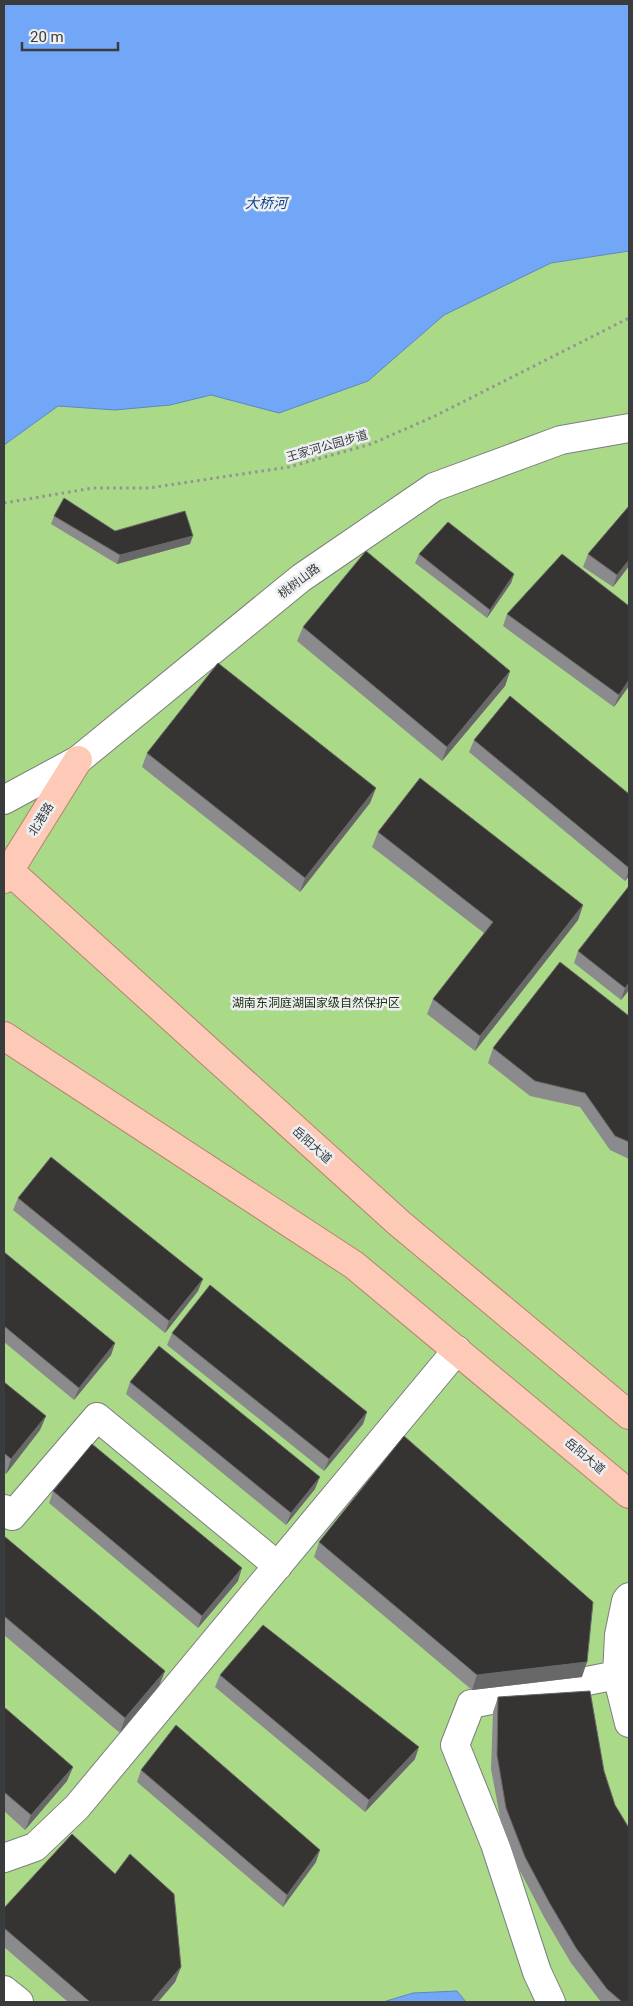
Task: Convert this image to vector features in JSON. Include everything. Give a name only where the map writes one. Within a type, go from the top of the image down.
[{"type":"main road","name":"北港路","points":[[5,872],[78,760]]},
{"type":"main road","name":"岳阳大道","points":[[5,872],[399,1223],[629,1415]]},
{"type":"main road","name":"岳阳大道","points":[[4,1036],[354,1265],[629,1494]]},
{"type":"street","name":"桃树山路","points":[[4,800],[78,760],[301,578],[434,487],[561,440],[629,428]]},
{"type":"street","points":[[4,1858],[35,1847],[77,1807],[456,1350]]},
{"type":"street","points":[[4,1509],[12,1516],[97,1417],[278,1566]]},
{"type":"street","points":[[629,1597],[626,1601],[619,1635],[617,1675],[629,1723]]},
{"type":"street","points":[[551,2002],[537,1972],[495,1844],[455,1745],[471,1704],[617,1675]]},
{"type":"street","points":[[4,1990],[19,2002]]},
{"type":"path","name":"王家河公园步道","points":[[4,503],[93,488],[149,488],[289,467],[370,444],[435,416],[629,318]]},
{"type":"green space","name":"湖南东洞庭湖国家级自然保护区","points":[[4,4],[629,4],[629,2002],[4,2002]]},
{"type":"water","name":"大桥河","points":[[4,4],[629,4],[629,251],[551,263],[444,315],[368,381],[279,413],[211,395],[170,405],[115,410],[58,406],[4,445]]},
{"type":"water","points":[[457,1991],[466,2002],[383,2002],[413,1993]]},
{"type":"building","points":[[64,498],[115,531],[185,511],[193,536],[120,555],[54,516]]},
{"type":"building","points":[[629,506],[629,560],[617,575],[588,554]]},
{"type":"building","points":[[448,522],[514,574],[490,610],[419,554]]},
{"type":"building","points":[[366,551],[510,671],[447,747],[303,627]]},
{"type":"building","points":[[562,554],[629,606],[629,680],[619,695],[507,614]]},
{"type":"building","points":[[218,663],[376,788],[305,878],[147,753]]},
{"type":"building","points":[[510,696],[629,794],[629,868],[474,740]]},
{"type":"building","points":[[420,778],[583,905],[480,1036],[433,999],[493,922],[378,832]]},
{"type":"building","points":[[629,886],[629,983],[625,988],[578,951]]},
{"type":"building","points":[[560,962],[629,1016],[629,1142],[615,1136],[585,1093],[535,1081],[493,1048]]},
{"type":"building","points":[[51,1157],[203,1279],[169,1321],[18,1198]]},
{"type":"building","points":[[4,1252],[115,1343],[79,1388],[4,1326]]},
{"type":"building","points":[[210,1285],[367,1412],[329,1459],[172,1333]]},
{"type":"building","points":[[159,1346],[320,1477],[291,1513],[130,1382]]},
{"type":"building","points":[[4,1382],[46,1416],[11,1459],[4,1453]]},
{"type":"building","points":[[404,1436],[593,1602],[587,1662],[477,1675],[319,1542]]},
{"type":"building","points":[[92,1444],[242,1568],[202,1616],[53,1491]]},
{"type":"building","points":[[4,1536],[165,1671],[125,1718],[4,1616]]},
{"type":"building","points":[[263,1625],[419,1747],[369,1800],[220,1675]]},
{"type":"building","points":[[590,1691],[604,1771],[615,1805],[629,1828],[629,2002],[622,2002],[607,1989],[576,1948],[549,1902],[525,1857],[506,1808],[497,1755],[498,1697]]},
{"type":"building","points":[[4,1707],[73,1767],[31,1815],[4,1792]]},
{"type":"building","points":[[176,1725],[320,1850],[287,1895],[141,1770]]},
{"type":"building","points":[[72,1834],[115,1874],[130,1854],[174,1894],[181,1967],[151,2002],[90,2002],[4,1928],[4,1908]]}]
